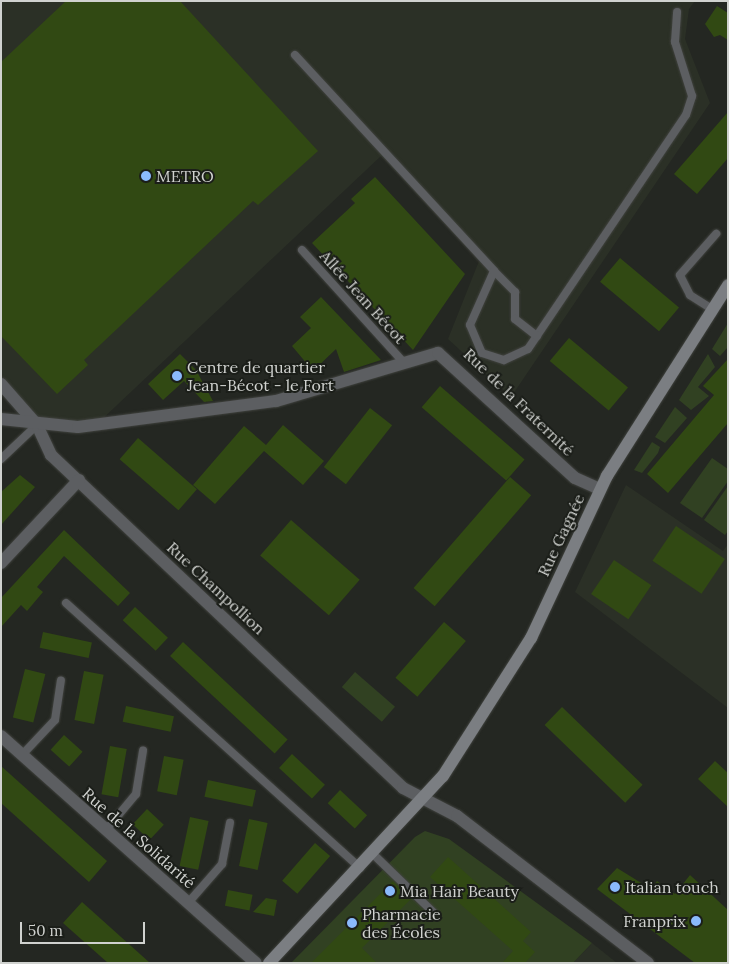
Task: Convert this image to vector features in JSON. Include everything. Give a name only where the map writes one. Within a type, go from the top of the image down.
[{"type":"street","name":"Rue Gagnée","points":[[269,963],[426,799],[531,638],[600,489],[728,285]]},
{"type":"street","name":"Rue de la Fraternité","points":[[1,419],[37,426],[78,426],[276,401],[404,363],[444,354],[575,478],[600,489]]},
{"type":"street","name":"Rue Champollion","points":[[1,384],[37,426],[51,455],[403,788],[426,799],[563,893],[588,920],[648,963]]},
{"type":"street","points":[[1,563],[79,480]]},
{"type":"street","name":"Rue de la Solidarité","points":[[1,736],[256,963]]},
{"type":"lane","points":[[494,272],[470,325],[482,353],[504,360],[528,349],[692,104],[675,42],[677,12]]},
{"type":"lane","points":[[295,54],[494,272],[515,292],[515,319],[537,336]]},
{"type":"lane","points":[[712,309],[690,295],[680,275],[716,234]]},
{"type":"lane","name":"Allée Jean Bécot","points":[[302,250],[404,363]]},
{"type":"lane","points":[[1,459],[37,426]]},
{"type":"lane","points":[[66,602],[360,868]]},
{"type":"lane","points":[[22,754],[55,720],[61,680]]},
{"type":"lane","points":[[106,830],[136,794],[143,751]]},
{"type":"lane","points":[[188,902],[222,864],[230,824]]},
{"type":"lane","points":[[373,854],[434,913]]},
{"type":"shaded area","points":[[1,1],[695,1],[689,9],[685,39],[710,103],[511,397],[448,339],[479,261],[381,156],[98,423],[37,425],[1,384]]},
{"type":"shaded area","points":[[626,485],[723,551],[728,544],[728,708],[575,592]]},
{"type":"shaded area","points":[[592,943],[617,963],[573,963]]},
{"type":"green space","points":[[728,323],[728,347],[720,356],[712,349]]},
{"type":"green space","points":[[708,354],[715,367],[698,387],[709,396],[691,410],[679,400]]},
{"type":"green space","points":[[675,407],[687,418],[665,443],[655,437]]},
{"type":"green space","points":[[652,442],[660,447],[658,453],[642,473],[634,470]]},
{"type":"green space","points":[[712,458],[728,469],[728,481],[702,518],[680,503]]},
{"type":"green space","points":[[728,486],[728,531],[725,535],[704,520]]},
{"type":"green space","points":[[355,672],[395,707],[382,722],[342,687]]},
{"type":"green space","points":[[425,831],[449,839],[592,943],[573,963],[291,963],[415,837]]},
{"type":"building","name":"METRO","points":[[66,1],[180,1],[318,151],[258,205],[253,201],[84,360],[88,365],[57,394],[1,336],[1,62]]},
{"type":"building","points":[[717,6],[728,13],[728,40],[720,35],[714,37],[705,24]]},
{"type":"building","points":[[728,112],[728,158],[697,194],[674,174]]},
{"type":"building","points":[[375,177],[465,274],[413,350],[312,243],[355,203],[351,199]]},
{"type":"building","points":[[620,258],[679,307],[659,331],[600,282]]},
{"type":"building","points":[[321,297],[381,360],[344,372],[336,349],[313,371],[292,346],[311,328],[300,317]]},
{"type":"building","points":[[569,338],[628,387],[609,410],[550,361]]},
{"type":"building","name":"Centre de quartier Jean-Bécot - le Fort","points":[[180,354],[196,370],[213,401],[204,402],[184,381],[163,400],[148,384]]},
{"type":"building","points":[[728,359],[728,423],[668,493],[647,474],[714,395],[703,386]]},
{"type":"building","points":[[440,386],[525,459],[506,481],[422,407]]},
{"type":"building","points":[[370,408],[392,425],[346,484],[324,467]]},
{"type":"building","points":[[283,425],[324,461],[303,485],[264,451],[215,504],[193,485],[244,426],[266,445]]},
{"type":"building","points":[[138,438],[197,489],[178,510],[120,459]]},
{"type":"building","points":[[20,475],[35,487],[1,525],[1,492]]},
{"type":"building","points":[[510,477],[531,495],[435,606],[414,588]]},
{"type":"building","points":[[291,520],[360,580],[329,615],[260,555]]},
{"type":"building","points":[[676,526],[725,559],[701,594],[653,561]]},
{"type":"building","points":[[64,530],[130,593],[118,606],[64,556],[37,587],[43,592],[27,611],[21,605],[1,627],[1,598]]},
{"type":"building","points":[[614,560],[651,585],[628,619],[591,594]]},
{"type":"building","points":[[135,607],[168,638],[156,651],[123,620]]},
{"type":"building","points":[[444,622],[466,641],[417,697],[395,678]]},
{"type":"building","points":[[43,632],[92,642],[89,658],[40,648]]},
{"type":"building","points":[[183,642],[288,740],[275,753],[170,656]]},
{"type":"building","points":[[25,669],[45,674],[33,723],[13,718]]},
{"type":"building","points":[[84,671],[104,675],[94,724],[74,720]]},
{"type":"building","points":[[126,706],[174,716],[171,732],[123,722]]},
{"type":"building","points":[[562,707],[643,785],[625,803],[545,725]]},
{"type":"building","points":[[64,735],[83,752],[69,767],[51,750]]},
{"type":"building","points":[[110,746],[127,749],[118,797],[101,794]]},
{"type":"building","points":[[292,754],[325,785],[312,799],[279,768]]},
{"type":"building","points":[[164,756],[184,760],[177,795],[157,791]]},
{"type":"building","points":[[715,761],[728,773],[728,807],[698,779]]},
{"type":"building","points":[[1,766],[107,861],[89,882],[1,803]]},
{"type":"building","points":[[208,780],[256,790],[252,807],[204,797]]},
{"type":"building","points":[[340,790],[367,815],[355,828],[328,803]]},
{"type":"building","points":[[147,809],[164,825],[149,840],[133,824]]},
{"type":"building","points":[[190,817],[209,821],[198,870],[180,866]]},
{"type":"building","points":[[249,819],[268,823],[258,870],[239,866]]},
{"type":"building","points":[[315,843],[330,856],[297,894],[282,881]]},
{"type":"building","points":[[448,857],[531,932],[523,941],[535,952],[525,963],[502,963],[513,951],[430,877]]},
{"type":"building","name":"Franprix","points":[[617,868],[651,889],[657,881],[675,894],[690,875],[728,910],[728,963],[695,963],[597,889]]},
{"type":"building","points":[[393,881],[411,899],[362,948],[377,963],[311,963]]},
{"type":"building","points":[[228,890],[253,895],[249,910],[225,906]]},
{"type":"building","points":[[266,898],[277,900],[274,916],[253,912]]},
{"type":"building","points":[[82,902],[150,963],[108,963],[63,923]]},
{"type":"place","name":"METRO","points":[[146,176]]},
{"type":"place","name":"Centre de quartier Jean-Bécot - le Fort","points":[[177,376]]},
{"type":"place","name":"Italian touch","points":[[615,887]]},
{"type":"place","name":"Mia Hair Beauty","points":[[390,891]]},
{"type":"place","name":"Franprix","points":[[696,921]]},
{"type":"place","name":"Pharmacie des Écoles","points":[[352,923]]}]
